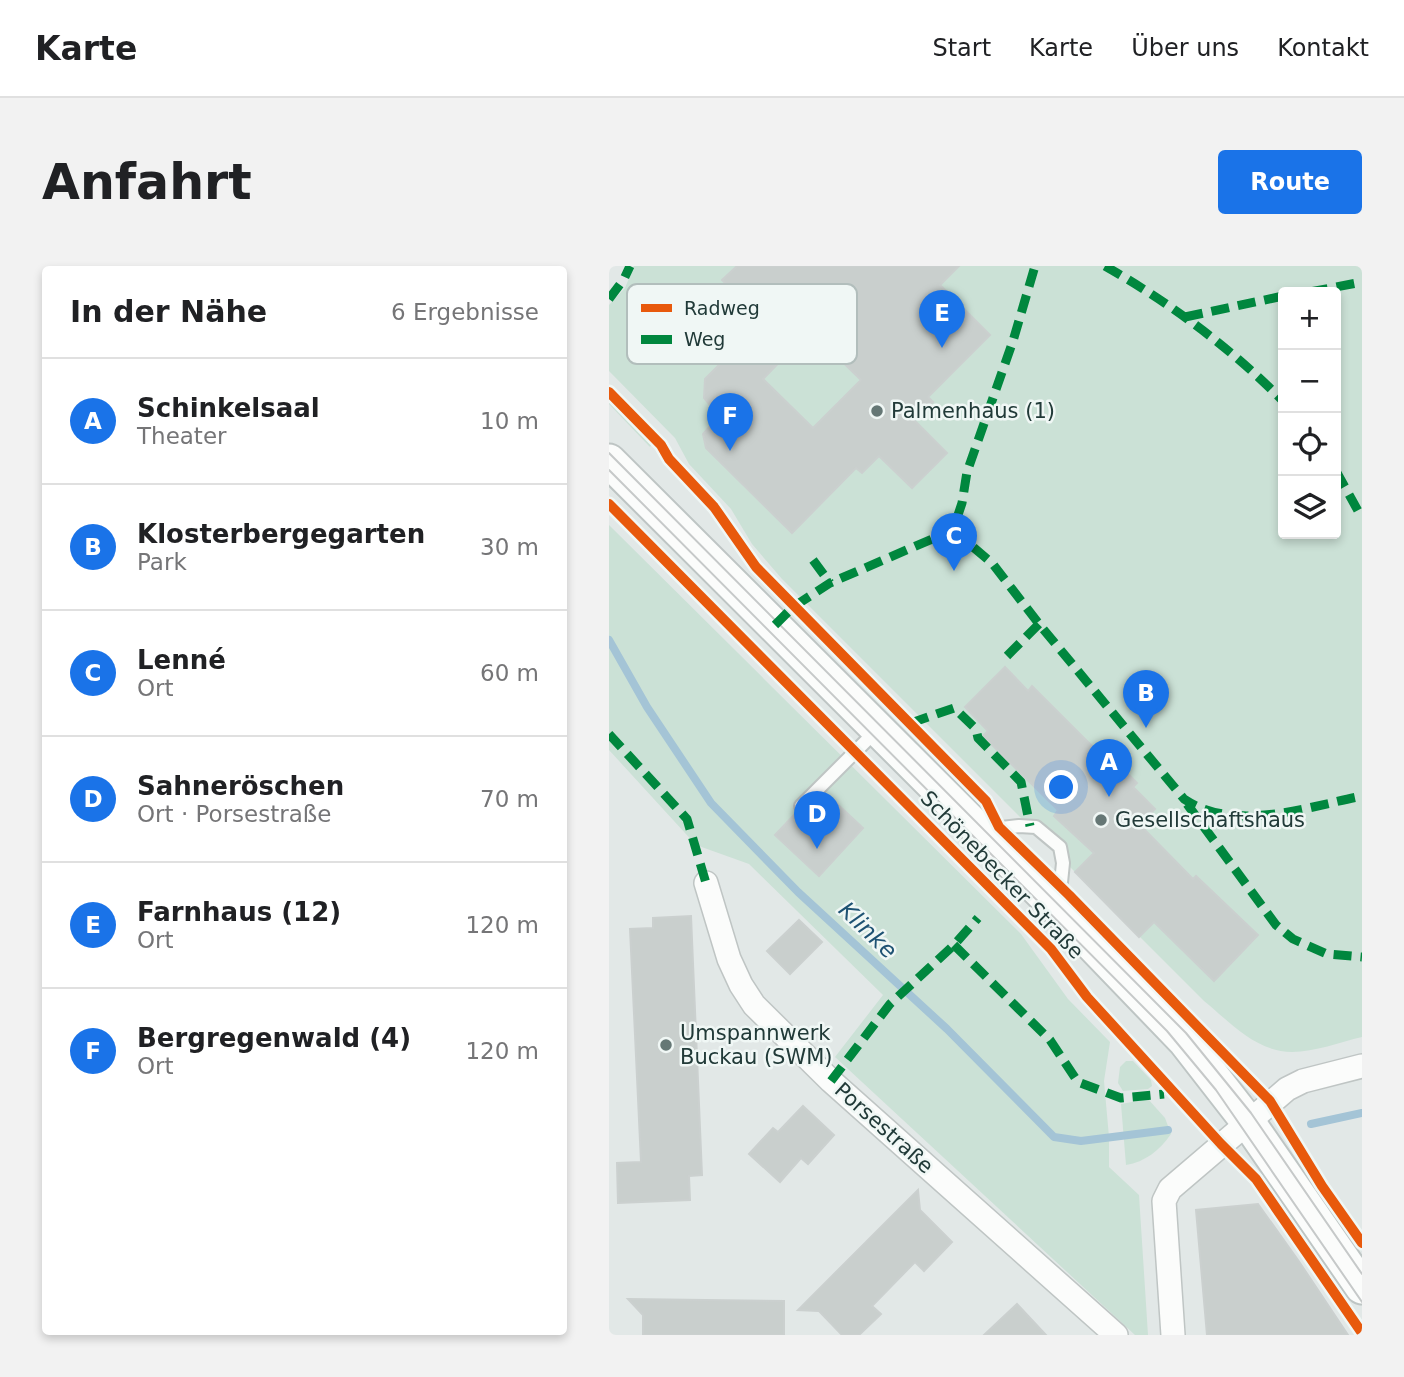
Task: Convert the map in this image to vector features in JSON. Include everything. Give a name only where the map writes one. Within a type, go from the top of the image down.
[{"type":"main road","name":"Schönebecker Straße","points":[[609,461],[1058,909],[1185,1041],[1248,1122],[1362,1287]]},
{"type":"street","name":"Porsestraße","points":[[706,883],[729,959],[754,1005],[831,1081],[1116,1335]]},
{"type":"street","points":[[1173,1335],[1165,1196],[1174,1185],[1292,1086],[1362,1066]]},
{"type":"lane","points":[[801,806],[877,730]]},
{"type":"lane","points":[[977,830],[1019,825],[1036,827],[1060,847],[1063,863],[1058,909]]},
{"type":"green space","points":[[634,266],[1362,266],[1362,1037],[1301,1052],[1279,1051],[1244,1034],[1204,1001],[782,579],[752,544],[731,509],[689,464],[675,438],[609,371],[609,305],[625,288]]},
{"type":"green space","points":[[609,395],[654,441],[650,447],[609,404]]},
{"type":"green space","points":[[609,525],[1021,934],[1068,999],[1110,1042],[1104,1081],[1109,1167],[1139,1195],[1148,1335],[1135,1335],[835,1057],[883,995],[749,864],[696,845],[609,750]]},
{"type":"green space","points":[[1126,1061],[1133,1061],[1151,1080],[1152,1086],[1148,1089],[1123,1091],[1118,1083],[1120,1067]]},
{"type":"green space","points":[[1148,1099],[1165,1118],[1171,1134],[1151,1154],[1126,1165],[1121,1104]]},
{"type":"building","points":[[737,266],[959,266],[940,285],[990,335],[928,397],[933,402],[914,420],[947,453],[912,488],[879,456],[862,473],[856,468],[792,533],[706,448],[703,434],[719,416],[704,398],[705,379],[720,364],[778,364],[763,379],[813,428],[861,380],[845,364],[857,364],[857,284],[726,284],[722,280]]},
{"type":"building","name":"Gesellschaftshaus","points":[[1005,667],[1028,691],[1032,686],[1107,761],[1111,757],[1137,783],[1133,787],[1155,809],[1139,824],[1193,879],[1196,876],[1258,935],[1214,981],[1154,922],[1139,937],[1075,872],[1094,853],[1054,816],[1058,810],[983,736],[988,731],[965,707]]},
{"type":"building","points":[[833,800],[863,828],[819,876],[775,835],[795,814],[808,827]]},
{"type":"building","name":"Umspannwerk Buckau (SWM)","points":[[691,916],[702,1175],[689,1176],[690,1200],[618,1203],[617,1163],[641,1162],[630,929],[653,928],[653,918]]},
{"type":"building","points":[[799,920],[822,942],[790,974],[767,951]]},
{"type":"building","points":[[803,1106],[834,1135],[808,1164],[801,1158],[780,1182],[749,1154],[773,1128],[778,1132]]},
{"type":"building","points":[[918,1190],[920,1210],[952,1242],[924,1271],[915,1262],[872,1306],[881,1314],[859,1335],[842,1335],[819,1311],[798,1310]]},
{"type":"building","points":[[1258,1204],[1348,1335],[1207,1335],[1196,1210]]},
{"type":"building","points":[[628,1299],[784,1301],[784,1335],[643,1335],[643,1315]]},
{"type":"building","points":[[1017,1304],[1046,1335],[984,1335]]},
{"type":"waterway","name":"Klinke","points":[[609,640],[647,707],[711,803],[798,892],[947,1029],[1054,1137],[1081,1141],[1168,1130]]},
{"type":"waterway","name":"Klinke","points":[[1311,1124],[1362,1113]]},
{"type":"tram line","points":[[609,453],[1186,1033],[1251,1113],[1362,1274]]},
{"type":"tram line","points":[[609,470],[1167,1031],[1216,1090],[1362,1302]]},
{"type":"marked path","points":[[609,299],[630,266]]},
{"type":"marked path","points":[[775,625],[793,607],[830,583],[953,530],[962,503],[967,472],[1013,341],[1035,266]]},
{"type":"marked path","points":[[1105,266],[1199,327],[1278,396]]},
{"type":"marked path","points":[[1336,287],[1362,282]]},
{"type":"marked path","points":[[1185,317],[1278,297]]},
{"type":"marked path","points":[[1339,476],[1362,518]]},
{"type":"marked path","points":[[953,530],[992,563],[1184,799],[1204,809],[1248,816],[1295,811],[1362,796]]},
{"type":"marked path","points":[[813,560],[830,583]]},
{"type":"marked path","points":[[1007,656],[1039,624]]},
{"type":"marked path","points":[[911,723],[954,708],[976,729],[978,738],[1021,782],[1030,826]]},
{"type":"marked path","points":[[609,734],[687,819],[706,883]]},
{"type":"marked path","points":[[1187,804],[1276,925],[1293,939],[1327,954],[1362,957]]},
{"type":"marked path","points":[[831,1081],[890,1004],[954,945],[978,918]]},
{"type":"marked path","points":[[954,945],[1050,1040],[1078,1082],[1121,1098],[1164,1094]]},
{"type":"cycle path","points":[[609,392],[661,445],[669,459],[714,507],[756,567],[986,801],[999,827],[1270,1101],[1322,1186],[1362,1243]]},
{"type":"cycle path","points":[[609,504],[1051,949],[1087,997],[1256,1179],[1362,1333]]},
{"type":"place","name":"Farnhaus (12)","points":[[942,348]]},
{"type":"place","name":"Palmenhaus (1)","points":[[877,411]]},
{"type":"place","name":"Bergregenwald (4)","points":[[730,451]]},
{"type":"place","name":"Lenné","points":[[954,571]]},
{"type":"place","name":"Klosterbergegarten","points":[[1146,728]]},
{"type":"place","name":"Schinkelsaal","points":[[1109,797]]},
{"type":"place","name":"Gesellschaftshaus","points":[[1101,820]]},
{"type":"place","name":"Sahneröschen","points":[[817,849]]},
{"type":"place","name":"Umspannwerk Buckau (SWM)","points":[[666,1045]]}]
